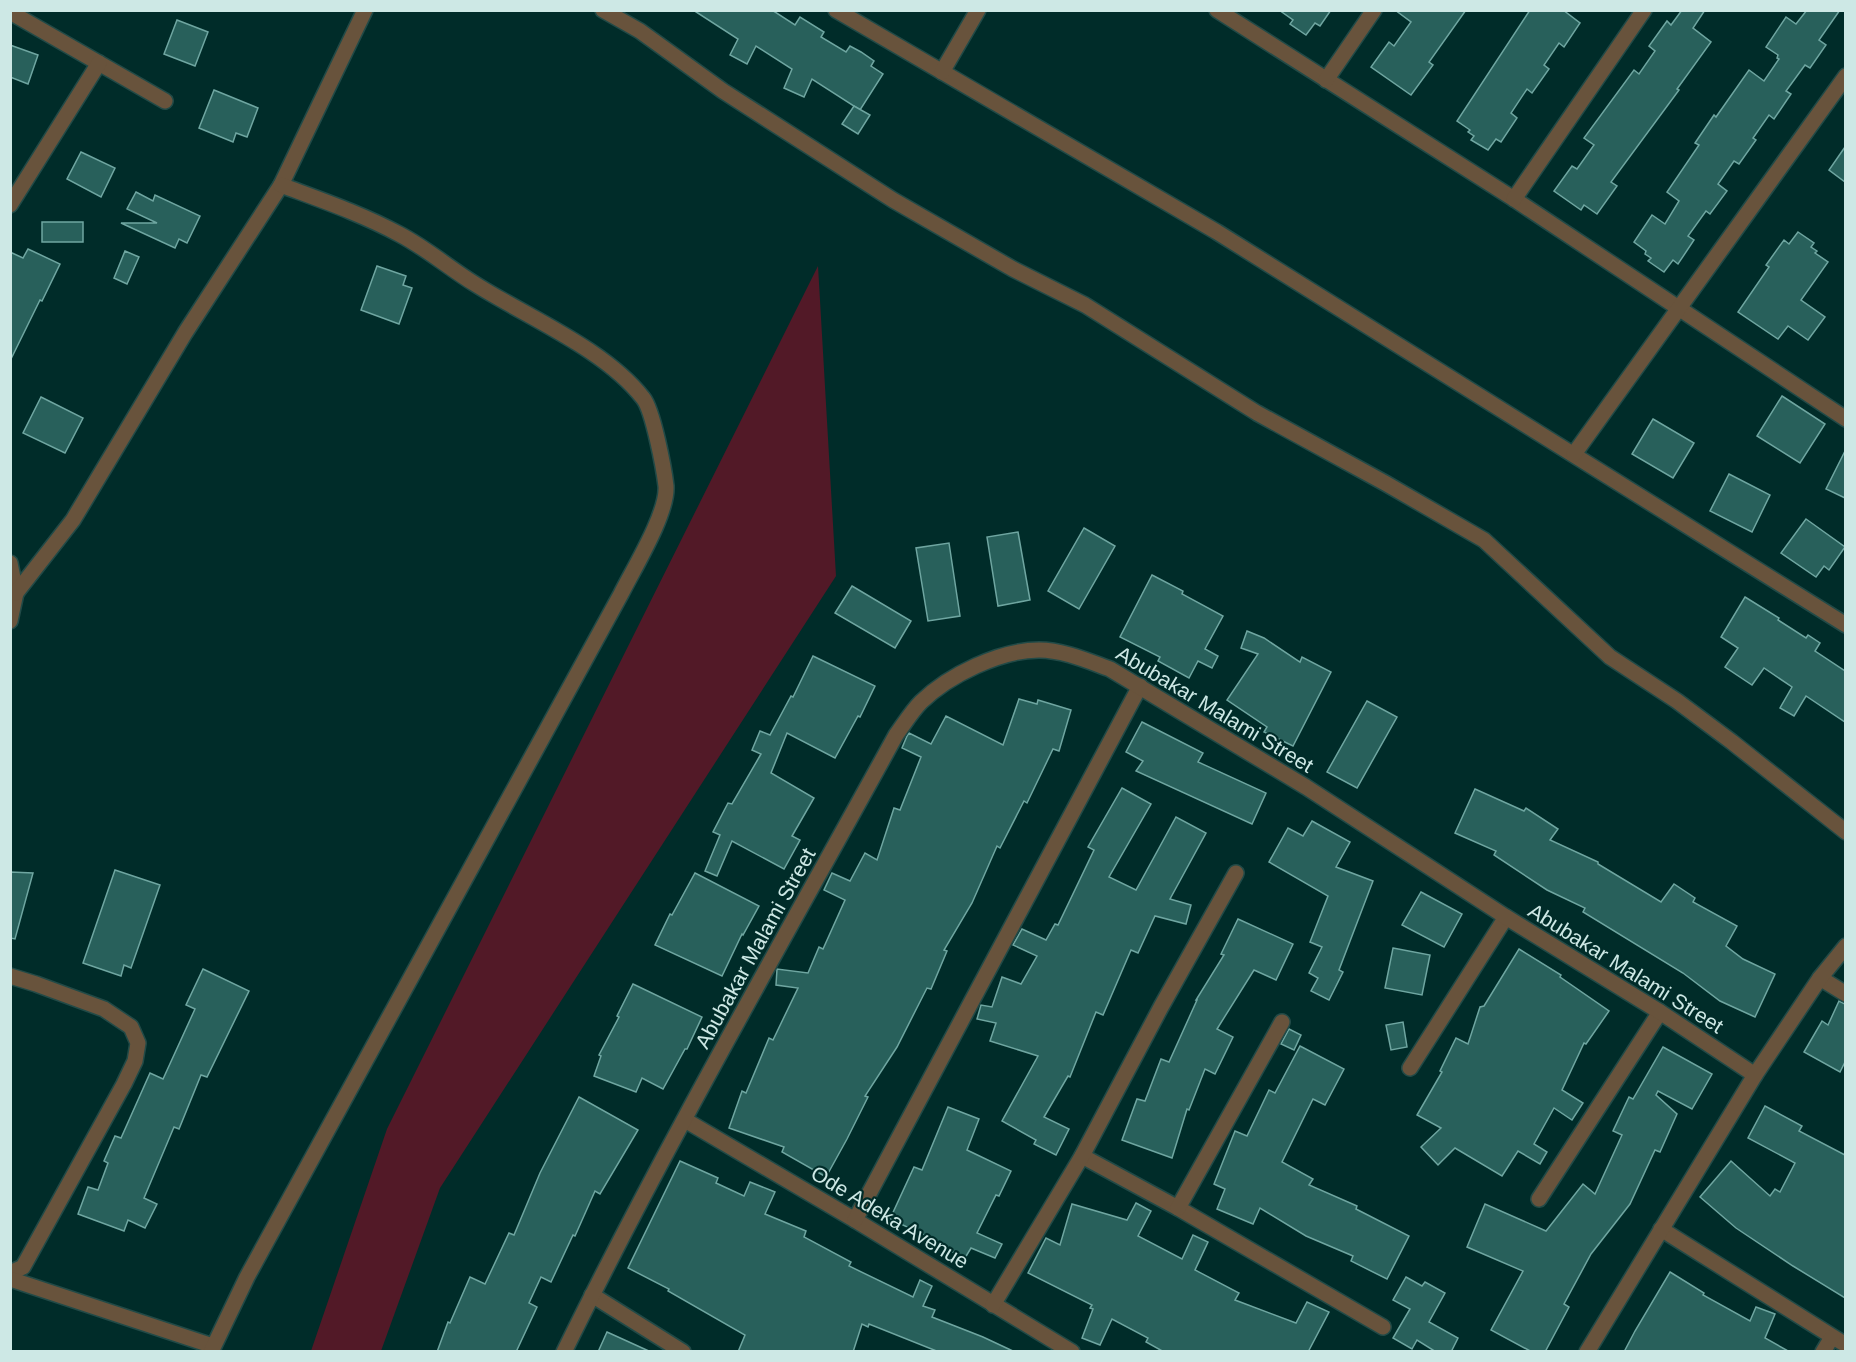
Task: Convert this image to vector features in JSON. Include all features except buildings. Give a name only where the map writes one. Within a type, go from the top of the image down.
[{"type":"street","points":[[16,593],[73,520],[185,333],[282,185],[365,10]]},
{"type":"street","points":[[603,10],[640,31],[723,91],[893,200],[1013,269],[1085,305],[1257,413],[1484,540],[1610,657],[1677,701],[1845,832]]},
{"type":"street","points":[[836,10],[1217,232],[1845,625]]},
{"type":"street","points":[[942,72],[978,10]]},
{"type":"street","points":[[1217,10],[1514,199],[1845,419]]},
{"type":"street","points":[[1326,80],[1374,10]]},
{"type":"street","points":[[1514,199],[1644,10]]},
{"type":"street","points":[[10,12],[165,101]]},
{"type":"street","points":[[10,206],[99,63]]},
{"type":"street","points":[[1574,454],[1845,76]]},
{"type":"street","points":[[10,1279],[212,1349],[247,1277],[621,594],[661,514],[666,487],[656,437],[645,400],[627,380],[597,357],[522,310],[475,284],[436,256],[399,234],[282,185]]},
{"type":"street","points":[[10,563],[16,593],[10,621]]},
{"type":"street","name":"Abubakar Malami Street","points":[[564,1352],[685,1120],[896,735],[921,702],[945,683],[972,668],[1007,655],[1039,650],[1075,656],[1110,669],[1306,787],[1755,1075]]},
{"type":"street","points":[[855,1220],[1140,686]]},
{"type":"street","points":[[993,1305],[1083,1156],[1161,1007],[1236,873]]},
{"type":"street","points":[[1410,1068],[1506,917]]},
{"type":"street","points":[[1587,1352],[1755,1075],[1820,978],[1845,946]]},
{"type":"street","points":[[10,976],[104,1009],[131,1027],[138,1043],[135,1061],[124,1084],[29,1257],[23,1267],[10,1273]]},
{"type":"street","points":[[1820,978],[1845,994]]},
{"type":"street","points":[[1539,1199],[1659,1012]]},
{"type":"street","points":[[1178,1208],[1282,1022]]},
{"type":"street","name":"Ode Adeka Avenue","points":[[685,1120],[1072,1352]]},
{"type":"street","points":[[1083,1156],[1178,1208],[1383,1328]]},
{"type":"street","points":[[1661,1229],[1839,1341],[1823,1352]]},
{"type":"street","points":[[592,1295],[683,1352]]},
{"type":"shaded area","points":[[818,266],[836,576],[440,1188],[381,1351],[311,1351],[387,1129]]}]
